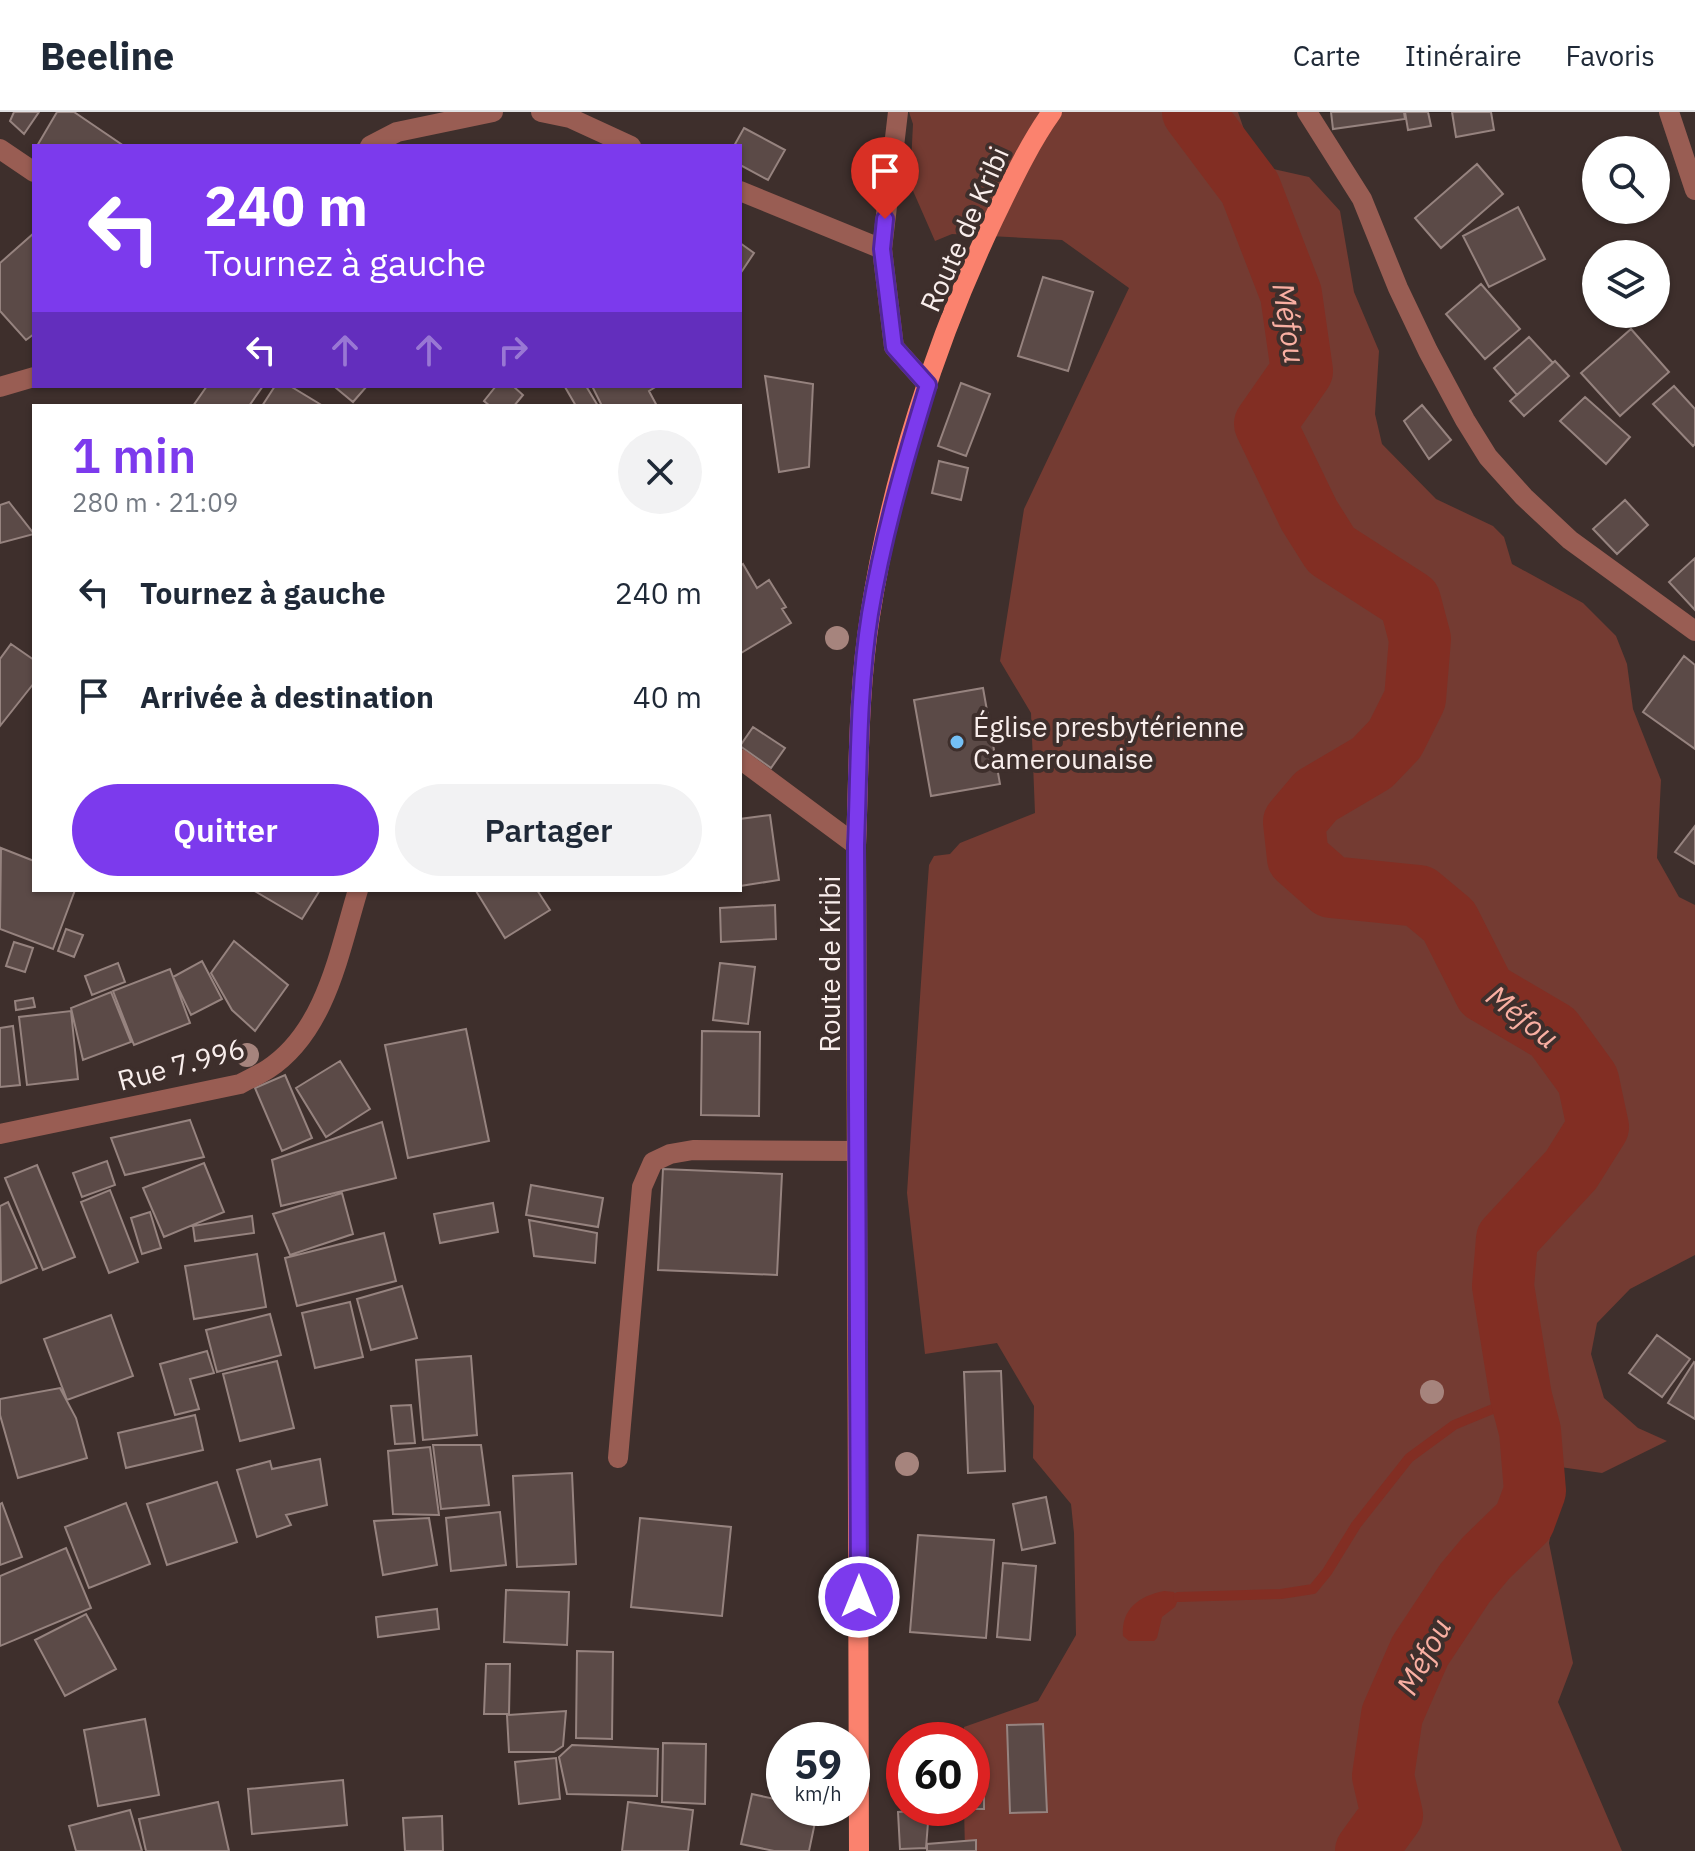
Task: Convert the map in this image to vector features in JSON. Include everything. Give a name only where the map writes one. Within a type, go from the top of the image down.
[{"type":"main road","name":"Route de Kribi","points":[[859,1851],[856,845],[860,724],[870,616],[894,496],[928,385],[971,267],[1049,116]]},
{"type":"street","points":[[374,144],[397,132],[493,112]]},
{"type":"street","points":[[541,112],[570,118],[627,144]]},
{"type":"street","points":[[898,112],[882,249],[894,347],[928,385]]},
{"type":"street","points":[[1307,112],[1362,199],[1398,288],[1428,351],[1488,457],[1524,497],[1570,540],[1695,631]]},
{"type":"street","points":[[1669,112],[1695,190]]},
{"type":"street","points":[[0,149],[32,171]]},
{"type":"street","points":[[742,192],[882,249]]},
{"type":"street","points":[[0,387],[32,378]]},
{"type":"street","points":[[742,760],[856,845]]},
{"type":"street","name":"Rue 7.996","points":[[0,1134],[240,1084],[269,1069],[291,1049],[325,997],[357,892]]},
{"type":"street","points":[[618,1458],[642,1187],[653,1162],[670,1154],[693,1150],[857,1151]]},
{"type":"shaded area","points":[[909,112],[1238,112],[1253,156],[1265,167],[1309,177],[1340,211],[1354,292],[1379,351],[1375,414],[1382,444],[1436,499],[1493,526],[1504,537],[1512,564],[1583,603],[1616,636],[1627,664],[1633,709],[1661,780],[1657,858],[1679,897],[1695,905],[1695,1255],[1630,1289],[1597,1323],[1591,1354],[1604,1398],[1638,1428],[1667,1441],[1602,1473],[1560,1467],[1549,1543],[1573,1663],[1558,1702],[1622,1851],[965,1851],[964,1826],[990,1826],[990,1722],[978,1722],[1038,1701],[1076,1635],[1074,1533],[1071,1504],[1033,1458],[1034,1406],[997,1343],[925,1354],[907,1193],[929,865],[934,856],[950,854],[960,843],[1035,813],[1031,713],[1000,661],[1024,509],[1129,288],[1062,240],[952,234],[935,241],[910,184],[913,124]]},
{"type":"shaded area","points":[[1164,1591],[1174,1592],[1178,1600],[1175,1607],[1162,1617],[1157,1638],[1154,1641],[1129,1641],[1123,1636],[1123,1627],[1133,1605],[1147,1596]]},
{"type":"building","points":[[14,112],[39,112],[24,134],[10,121]]},
{"type":"building","points":[[57,112],[74,112],[121,144],[38,144]]},
{"type":"building","points":[[1331,112],[1404,112],[1405,119],[1333,129]]},
{"type":"building","points":[[1405,112],[1428,112],[1431,126],[1408,130]]},
{"type":"building","points":[[1452,112],[1491,112],[1494,130],[1456,137]]},
{"type":"building","points":[[744,128],[785,150],[768,180],[742,166],[742,144],[735,144]]},
{"type":"building","points":[[1477,164],[1503,194],[1441,248],[1415,218]]},
{"type":"building","points":[[1518,207],[1545,259],[1489,287],[1463,236]]},
{"type":"building","points":[[32,235],[32,336],[26,340],[0,311],[0,263]]},
{"type":"building","points":[[742,244],[754,253],[742,271]]},
{"type":"building","points":[[1043,277],[1093,292],[1068,371],[1018,356]]},
{"type":"building","points":[[1481,284],[1520,329],[1485,359],[1446,314]]},
{"type":"building","points":[[1631,329],[1669,372],[1620,416],[1581,373]]},
{"type":"building","points":[[1529,337],[1553,363],[1517,395],[1494,368]]},
{"type":"building","points":[[1555,361],[1569,376],[1524,416],[1510,401]]},
{"type":"building","points":[[765,376],[813,384],[809,467],[779,472]]},
{"type":"building","points":[[961,383],[990,394],[966,456],[938,446]]},
{"type":"building","points":[[1674,386],[1695,409],[1693,446],[1653,404]]},
{"type":"building","points":[[206,388],[262,388],[250,404],[194,404]]},
{"type":"building","points":[[274,388],[293,388],[320,404],[263,404]]},
{"type":"building","points":[[336,388],[365,388],[353,402]]},
{"type":"building","points":[[494,388],[515,388],[523,395],[516,404],[488,404],[484,401]]},
{"type":"building","points":[[566,388],[587,388],[597,404],[575,404]]},
{"type":"building","points":[[593,388],[654,388],[649,391],[656,404],[601,404]]},
{"type":"building","points":[[1585,397],[1630,437],[1606,464],[1560,421]]},
{"type":"building","points":[[1422,405],[1451,440],[1429,459],[1404,421]]},
{"type":"building","points":[[939,461],[968,468],[961,500],[932,493]]},
{"type":"building","points":[[1625,500],[1648,525],[1617,554],[1593,529]]},
{"type":"building","points":[[9,502],[32,535],[0,543],[0,505]]},
{"type":"building","points":[[1695,558],[1695,610],[1669,582]]},
{"type":"building","points":[[742,565],[757,588],[769,580],[786,607],[782,609],[791,623],[742,652]]},
{"type":"building","points":[[11,644],[32,659],[32,686],[0,726],[0,659]]},
{"type":"building","points":[[1684,656],[1695,665],[1695,749],[1643,712]]},
{"type":"building","name":"Église presbytérienne Camerounaise","points":[[983,688],[1000,784],[931,796],[914,700]]},
{"type":"building","points":[[753,727],[785,748],[771,768],[742,747]]},
{"type":"building","points":[[770,815],[779,880],[742,886],[742,819]]},
{"type":"building","points":[[1695,826],[1695,864],[1675,852]]},
{"type":"building","points":[[1,848],[32,860],[32,892],[74,892],[53,949],[0,929]]},
{"type":"building","points":[[256,892],[319,892],[302,919]]},
{"type":"building","points":[[477,892],[538,892],[550,910],[505,938]]},
{"type":"building","points":[[775,905],[776,939],[721,942],[720,908]]},
{"type":"building","points":[[66,929],[83,935],[74,957],[58,951]]},
{"type":"building","points":[[234,941],[288,985],[255,1031],[232,1010],[211,973]]},
{"type":"building","points":[[14,942],[33,948],[25,972],[6,966]]},
{"type":"building","points":[[202,961],[222,999],[191,1015],[173,977]]},
{"type":"building","points":[[118,963],[125,982],[92,995],[85,976]]},
{"type":"building","points":[[720,963],[755,967],[748,1024],[713,1020]]},
{"type":"building","points":[[170,969],[190,1023],[134,1045],[113,991]]},
{"type":"building","points":[[111,992],[131,1042],[83,1060],[71,1008]]},
{"type":"building","points":[[33,998],[35,1007],[16,1010],[15,1001]]},
{"type":"building","points":[[71,1011],[78,1079],[27,1085],[19,1017]]},
{"type":"building","points":[[13,1026],[20,1085],[0,1087],[0,1028]]},
{"type":"building","points":[[466,1029],[489,1141],[408,1158],[385,1045]]},
{"type":"building","points":[[702,1031],[760,1032],[759,1116],[701,1115]]},
{"type":"building","points":[[340,1061],[370,1109],[326,1137],[296,1088]]},
{"type":"building","points":[[285,1075],[312,1138],[282,1151],[255,1088]]},
{"type":"building","points":[[190,1120],[204,1157],[125,1175],[111,1138]]},
{"type":"building","points":[[382,1122],[396,1178],[281,1206],[272,1160]]},
{"type":"building","points":[[107,1161],[115,1185],[82,1197],[73,1173]]},
{"type":"building","points":[[204,1163],[224,1212],[164,1237],[143,1188]]},
{"type":"building","points":[[37,1165],[75,1257],[43,1270],[5,1178]]},
{"type":"building","points":[[663,1169],[782,1174],[777,1275],[658,1270]]},
{"type":"building","points":[[531,1185],[603,1198],[598,1227],[526,1215]]},
{"type":"building","points":[[110,1190],[138,1262],[109,1273],[81,1202]]},
{"type":"building","points":[[342,1193],[353,1234],[290,1255],[273,1214]]},
{"type":"building","points":[[8,1202],[37,1268],[1,1283],[0,1206]]},
{"type":"building","points":[[493,1203],[498,1232],[440,1243],[434,1214]]},
{"type":"building","points":[[150,1212],[161,1248],[142,1254],[131,1218]]},
{"type":"building","points":[[252,1216],[254,1233],[195,1241],[193,1226]]},
{"type":"building","points":[[529,1220],[597,1233],[595,1263],[534,1256]]},
{"type":"building","points":[[384,1233],[396,1281],[297,1306],[285,1258]]},
{"type":"building","points":[[257,1254],[266,1307],[194,1319],[185,1266]]},
{"type":"building","points":[[402,1286],[417,1338],[371,1350],[357,1299]]},
{"type":"building","points":[[350,1302],[363,1357],[315,1368],[302,1313]]},
{"type":"building","points":[[270,1314],[281,1355],[217,1372],[206,1330]]},
{"type":"building","points":[[111,1315],[133,1376],[67,1400],[44,1339]]},
{"type":"building","points":[[1657,1335],[1690,1359],[1662,1397],[1629,1373]]},
{"type":"building","points":[[207,1351],[214,1373],[190,1379],[199,1409],[175,1415],[160,1364]]},
{"type":"building","points":[[471,1356],[477,1435],[423,1440],[416,1360]]},
{"type":"building","points":[[277,1361],[294,1428],[240,1441],[223,1374]]},
{"type":"building","points":[[1695,1363],[1695,1419],[1668,1403]]},
{"type":"building","points":[[1001,1371],[1005,1471],[968,1473],[964,1372]]},
{"type":"building","points":[[60,1388],[76,1418],[87,1458],[18,1478],[0,1415],[0,1399]]},
{"type":"building","points":[[411,1405],[415,1443],[395,1444],[391,1406]]},
{"type":"building","points":[[195,1415],[203,1450],[126,1468],[118,1433]]},
{"type":"building","points":[[433,1445],[481,1445],[489,1505],[441,1509]]},
{"type":"building","points":[[430,1447],[439,1515],[393,1514],[388,1451]]},
{"type":"building","points":[[320,1459],[327,1505],[286,1515],[291,1525],[257,1537],[237,1470],[270,1461],[272,1469]]},
{"type":"building","points":[[572,1473],[576,1564],[517,1567],[513,1476]]},
{"type":"building","points":[[217,1482],[237,1542],[167,1565],[147,1504]]},
{"type":"building","points":[[1046,1497],[1055,1543],[1022,1550],[1013,1504]]},
{"type":"building","points":[[126,1503],[150,1564],[89,1588],[65,1527]]},
{"type":"building","points":[[0,1504],[22,1557],[0,1565]]},
{"type":"building","points":[[500,1512],[506,1565],[451,1571],[446,1518]]},
{"type":"building","points":[[429,1518],[437,1565],[383,1575],[374,1521]]},
{"type":"building","points":[[640,1518],[731,1527],[722,1616],[631,1607]]},
{"type":"building","points":[[918,1535],[994,1540],[986,1638],[910,1632]]},
{"type":"building","points":[[66,1548],[91,1608],[0,1646],[0,1576]]},
{"type":"building","points":[[1003,1563],[1036,1566],[1030,1640],[997,1637]]},
{"type":"building","points":[[506,1590],[569,1592],[567,1645],[504,1642]]},
{"type":"building","points":[[437,1609],[439,1629],[378,1637],[376,1617]]},
{"type":"building","points":[[86,1614],[116,1669],[65,1696],[35,1640]]},
{"type":"building","points":[[577,1651],[613,1652],[612,1739],[576,1738]]},
{"type":"building","points":[[486,1664],[510,1664],[509,1714],[484,1714]]},
{"type":"building","points":[[566,1711],[563,1746],[554,1752],[509,1752],[507,1715]]},
{"type":"building","points":[[145,1719],[159,1795],[98,1806],[84,1730]]},
{"type":"building","points":[[1043,1724],[1047,1812],[1010,1813],[1007,1725]]},
{"type":"building","points":[[663,1743],[706,1744],[705,1804],[662,1802]]},
{"type":"building","points":[[572,1745],[658,1749],[657,1796],[567,1794],[559,1757]]},
{"type":"building","points":[[556,1758],[560,1799],[519,1804],[515,1762]]},
{"type":"building","points":[[343,1780],[347,1825],[252,1834],[248,1789]]},
{"type":"building","points":[[752,1794],[766,1797],[766,1826],[814,1826],[809,1851],[774,1851],[741,1844]]},
{"type":"building","points":[[218,1802],[229,1851],[146,1851],[139,1819]]},
{"type":"building","points":[[628,1802],[693,1810],[688,1851],[622,1851]]},
{"type":"building","points":[[130,1810],[142,1851],[76,1851],[69,1826]]},
{"type":"building","points":[[442,1816],[443,1851],[405,1851],[403,1818]]},
{"type":"building","points":[[899,1826],[928,1826],[926,1848],[900,1849]]},
{"type":"building","points":[[976,1840],[976,1851],[927,1851],[927,1844]]},
{"type":"waterway","name":"Méfou","points":[[1193,112],[1250,188],[1291,294],[1302,371],[1265,424],[1309,515],[1331,550],[1410,601],[1420,639],[1415,699],[1395,739],[1372,763],[1316,796],[1294,822],[1298,858],[1331,887],[1419,896],[1449,921],[1485,992],[1553,1032],[1588,1080],[1598,1127],[1571,1170],[1507,1239],[1503,1286],[1521,1397],[1530,1431],[1535,1491],[1524,1521],[1465,1583],[1420,1651],[1392,1715],[1383,1776],[1392,1815],[1366,1851]]},
{"type":"waterway","points":[[1178,1597],[1281,1594],[1313,1589],[1356,1525],[1409,1458],[1454,1425],[1500,1406]]},
{"type":"place","name":"Église presbytérienne Camerounaise","points":[[957,742]]},
{"type":"route","points":[[859,1597],[856,845],[860,724],[870,616],[894,496],[928,385],[894,347],[882,249],[885,219]]}]
